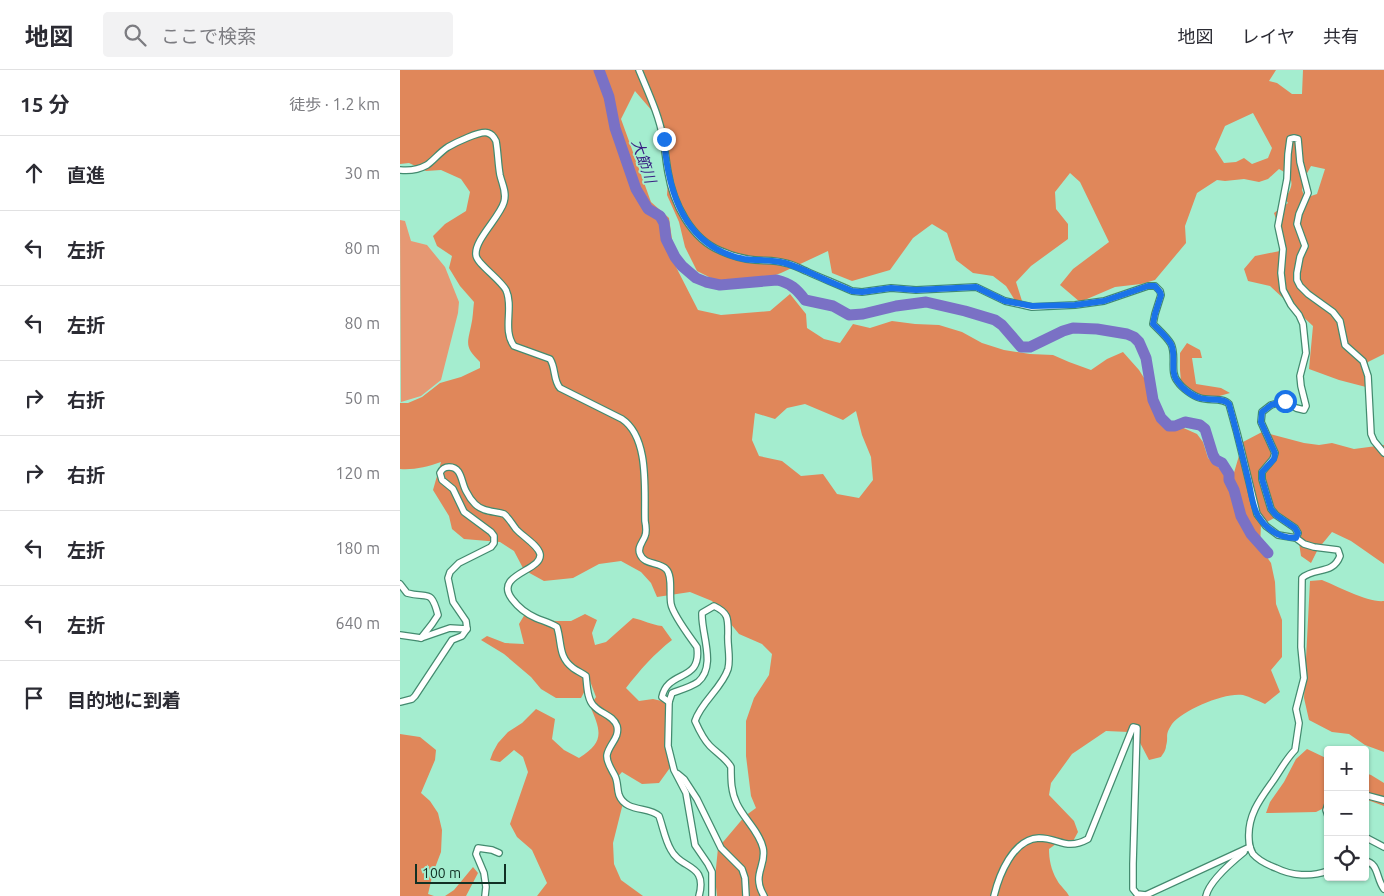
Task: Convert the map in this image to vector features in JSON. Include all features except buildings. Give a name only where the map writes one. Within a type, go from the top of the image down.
[{"type":"street","points":[[639,70],[654,106],[664,139],[668,174],[673,194],[680,210],[695,232],[704,241],[723,252],[743,258],[786,263],[852,291],[862,292],[891,288],[916,290],[976,287],[1005,301],[1032,306],[1075,305],[1104,301],[1148,286],[1155,286],[1161,295],[1153,324],[1171,344],[1174,354],[1174,375],[1177,382],[1197,398],[1218,399],[1229,404],[1238,433],[1257,514],[1266,526],[1278,535],[1296,538],[1304,544],[1314,547],[1338,550],[1340,556],[1338,562],[1328,570],[1307,574],[1302,578],[1301,647],[1304,678],[1296,709],[1299,723],[1297,741],[1295,750],[1252,814],[1248,833],[1250,847],[1256,857],[1278,870],[1300,875],[1324,872]]},
{"type":"street","points":[[400,170],[412,171],[423,167],[447,147],[470,137],[484,132],[494,136],[505,196],[504,205],[476,250],[477,259],[506,290],[509,335],[514,346],[550,359],[554,365],[556,383],[560,388],[629,423],[636,434],[643,460],[646,528],[646,534],[640,546],[640,554],[647,561],[664,568],[669,573],[672,608],[697,647],[698,654],[697,663],[694,668],[668,684],[665,688],[662,696],[669,702]]},
{"type":"street","points":[[1296,538],[1298,533],[1295,528],[1276,515],[1271,509],[1264,486],[1262,472],[1274,459],[1275,453],[1261,422],[1262,412],[1271,405],[1285,401],[1296,408],[1304,410],[1306,406],[1300,376],[1306,353],[1302,324],[1283,290],[1281,273],[1283,249],[1278,226],[1287,179],[1290,139],[1298,139],[1300,162],[1308,193],[1297,224],[1305,246],[1300,257],[1297,280],[1308,294],[1333,312],[1340,321],[1345,345],[1363,361],[1368,376],[1372,434],[1374,441],[1384,453]]},
{"type":"street","points":[[400,702],[412,699],[415,696],[452,640],[462,636],[467,628],[466,621],[453,602],[448,578],[450,572],[459,563],[491,547],[495,539],[488,529],[464,512],[453,489],[440,478],[441,471],[449,466],[458,470],[465,490],[477,506],[486,511],[504,514],[517,530],[538,550],[540,556],[537,563],[515,576],[510,582],[508,590],[510,597],[530,615],[557,627],[563,658],[573,668],[586,676],[592,705],[612,718],[616,725],[617,736],[609,750],[607,759],[618,781],[619,795],[627,804],[637,809],[656,812],[673,854],[696,871],[700,877],[702,887],[699,896]]},
{"type":"street","points":[[400,584],[407,593],[429,596],[434,601],[438,614],[421,638]]},
{"type":"street","points":[[712,896],[712,872],[695,845],[686,793],[674,770],[668,746],[669,702],[672,693],[697,682],[705,674],[708,652],[702,623],[702,613],[714,606],[721,609],[728,617],[728,670],[697,714],[695,721],[708,745],[723,757],[731,767],[731,786],[737,805],[763,848],[758,878],[759,888],[764,896]]},
{"type":"street","points":[[400,635],[421,638],[450,628],[467,628]]},
{"type":"street","points":[[994,896],[1008,862],[1023,843],[1038,838],[1079,844],[1088,839],[1133,727],[1137,728],[1133,864],[1133,888],[1135,892],[1141,895],[1146,894],[1250,847]]},
{"type":"street","points":[[674,770],[684,779],[697,799],[721,848],[742,870],[745,878],[746,896]]},
{"type":"street","points":[[1369,795],[1384,800]]},
{"type":"street","points":[[1369,839],[1384,847]]},
{"type":"street","points":[[1206,896],[1207,889],[1229,865],[1250,847]]},
{"type":"street","points":[[485,896],[484,873],[476,854],[477,850],[478,848],[492,850],[499,854]]},
{"type":"street","points":[[1369,862],[1375,866],[1379,883],[1384,889]]},
{"type":"shaded area","points":[[400,70],[1276,70],[1269,81],[1277,83],[1292,94],[1302,94],[1303,70],[1384,70],[1384,354],[1368,362],[1366,387],[1309,369],[1313,326],[1270,286],[1248,281],[1244,269],[1255,256],[1280,251],[1283,240],[1274,213],[1288,203],[1285,199],[1290,190],[1291,182],[1288,175],[1279,169],[1268,179],[1259,182],[1244,179],[1217,180],[1197,193],[1185,226],[1186,243],[1155,280],[1141,284],[1115,287],[1080,302],[1060,285],[1073,269],[1109,242],[1080,182],[1070,173],[1055,192],[1056,209],[1068,224],[1068,239],[1031,266],[1016,282],[1022,301],[1016,302],[1006,286],[993,276],[973,273],[956,260],[947,233],[932,224],[913,238],[890,270],[852,281],[832,273],[828,251],[781,273],[759,281],[742,284],[717,281],[697,271],[685,247],[679,222],[667,195],[669,167],[666,136],[653,112],[635,91],[621,119],[651,202],[669,218],[676,267],[698,310],[721,315],[770,311],[790,294],[806,314],[807,328],[824,339],[840,343],[853,324],[870,328],[892,321],[939,325],[962,332],[982,343],[1004,350],[1053,355],[1091,370],[1107,359],[1123,352],[1139,370],[1151,389],[1159,417],[1197,434],[1203,442],[1208,458],[1231,483],[1243,442],[1262,432],[1304,443],[1319,445],[1332,443],[1354,449],[1384,445],[1384,564],[1351,541],[1332,532],[1318,549],[1311,563],[1301,556],[1297,530],[1280,515],[1261,525],[1260,547],[1271,563],[1275,582],[1276,604],[1282,620],[1282,657],[1271,670],[1280,692],[1265,704],[1243,695],[1226,696],[1205,703],[1185,713],[1172,724],[1167,734],[1166,749],[1161,757],[1149,760],[1138,739],[1129,732],[1106,731],[1072,754],[1051,783],[1049,795],[1074,821],[1078,832],[1072,843],[1060,841],[1049,849],[1053,872],[1069,896],[717,896],[715,878],[718,848],[745,816],[756,808],[751,796],[746,756],[746,721],[754,698],[769,675],[772,654],[762,644],[739,634],[712,601],[690,592],[657,597],[651,583],[641,572],[621,561],[599,564],[573,578],[544,581],[524,570],[514,551],[500,542],[464,539],[452,529],[449,516],[433,490],[441,462],[420,468],[400,469],[400,403],[408,403],[422,397],[440,383],[461,377],[480,368],[480,362],[468,346],[474,302],[460,286],[449,268],[452,256],[437,246],[433,236],[445,224],[466,211],[470,192],[461,179],[441,170],[426,171],[409,163],[400,164]],"holes":[[[1253,113],[1272,148],[1268,158],[1252,164],[1244,158],[1236,162],[1224,163],[1215,149],[1225,126]],[[1311,166],[1325,169],[1317,194],[1305,198],[1302,190],[1305,177]],[[805,404],[843,420],[856,411],[862,435],[871,457],[873,480],[859,498],[837,494],[823,474],[801,476],[782,461],[759,456],[752,440],[755,413],[775,419],[787,408]]]},
{"type":"shaded area","points":[[400,220],[405,221],[411,241],[427,245],[445,267],[459,302],[441,380],[421,396],[401,402]]},
{"type":"shaded area","points":[[1187,343],[1200,350],[1202,358],[1192,358],[1196,384],[1221,388],[1230,393],[1216,397],[1190,394],[1181,382],[1180,370],[1180,353]]},
{"type":"shaded area","points":[[1322,580],[1362,597],[1384,601],[1384,752],[1365,745],[1349,734],[1332,732],[1309,720],[1304,698],[1310,581]]},
{"type":"shaded area","points":[[525,614],[536,620],[571,621],[585,614],[597,620],[592,633],[595,645],[606,642],[633,618],[662,626],[672,640],[647,662],[626,688],[639,701],[653,699],[666,702],[672,765],[659,783],[642,784],[622,772],[614,781],[623,803],[613,843],[614,864],[621,880],[643,896],[537,896],[547,883],[532,850],[517,837],[510,824],[528,772],[523,757],[514,750],[500,762],[490,760],[498,743],[508,732],[522,723],[536,709],[555,719],[552,739],[564,750],[579,758],[593,747],[597,741],[598,729],[590,706],[596,697],[590,681],[581,698],[556,698],[541,689],[531,677],[504,654],[481,640],[487,636],[505,643],[524,644],[519,624]]},
{"type":"shaded area","points":[[400,734],[420,737],[436,750],[435,760],[421,793],[430,801],[438,813],[442,830],[441,852],[428,894],[434,896],[400,896]]},
{"type":"shaded area","points":[[1307,749],[1324,757],[1324,808],[1316,812],[1266,813],[1270,802],[1284,782],[1296,759]]},
{"type":"shaded area","points":[[1369,774],[1384,783],[1384,806],[1369,800]]},
{"type":"shaded area","points":[[473,867],[478,873],[466,896],[445,896],[454,890]]},
{"type":"waterway","name":"大節川","points":[[599,70],[609,97],[615,128],[636,189],[648,209],[660,216],[664,223],[666,239],[675,257],[696,278],[720,285],[777,280],[793,287],[805,300],[833,306],[849,315],[926,302],[995,320],[1002,325],[1021,347],[1030,347],[1073,328],[1097,329],[1134,337],[1139,342],[1146,358],[1153,400],[1161,418],[1169,426],[1185,422],[1200,425],[1205,429],[1213,455],[1216,460],[1222,463],[1229,474],[1229,480],[1234,490],[1241,516],[1251,534],[1268,553]]},
{"type":"route","points":[[664,139],[668,174],[673,194],[680,210],[695,232],[704,241],[723,252],[743,258],[786,263],[852,291],[862,292],[891,288],[916,290],[968,286],[976,287],[1005,301],[1032,306],[1075,305],[1104,301],[1148,286],[1155,286],[1161,295],[1153,324],[1171,344],[1174,354],[1174,375],[1177,382],[1197,398],[1218,399],[1229,404],[1238,433],[1257,514],[1266,526],[1278,535],[1296,538],[1298,533],[1295,528],[1276,515],[1271,509],[1262,479],[1262,472],[1274,459],[1275,453],[1261,422],[1262,412],[1271,405],[1285,401]]}]
